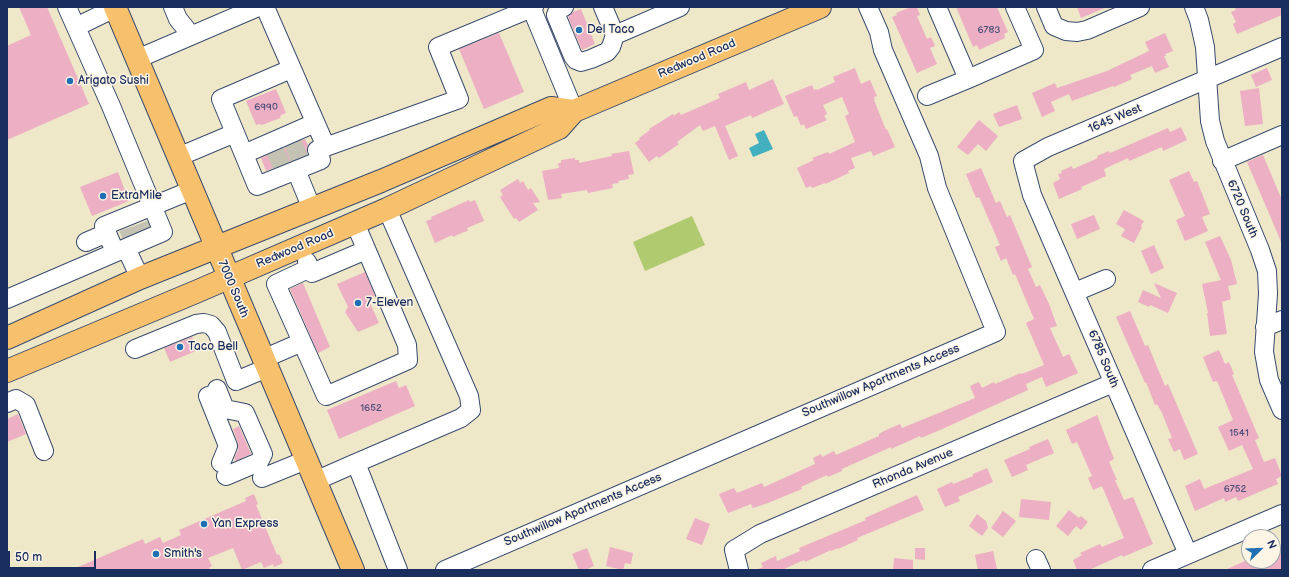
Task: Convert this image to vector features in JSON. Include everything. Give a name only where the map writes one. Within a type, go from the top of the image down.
[{"type":"main road","name":"Redwood Road","points":[[7,371],[387,209],[559,128],[574,110],[820,7]]},
{"type":"main road","name":"7000 South","points":[[115,8],[228,278],[353,570]]},
{"type":"main road","name":"Redwood Road","points":[[7,338],[140,278],[312,209],[551,108],[574,110]]},
{"type":"street","points":[[67,7],[111,106],[135,231],[140,278]]},
{"type":"street","points":[[173,7],[178,19],[191,35]]},
{"type":"street","points":[[137,59],[258,7]]},
{"type":"street","points":[[265,7],[326,147]]},
{"type":"street","points":[[291,69],[221,99],[257,186],[294,169],[320,160],[317,150],[459,99],[438,47],[532,7],[574,110]]},
{"type":"street","points":[[564,7],[558,10],[556,15],[573,56],[576,60],[581,62],[587,61],[607,52],[612,47],[615,35],[603,7]]},
{"type":"street","points":[[615,35],[680,7]]},
{"type":"street","name":"Southwillow Apartments Access","points":[[445,570],[996,332],[937,188],[929,156],[883,50],[879,32],[868,7]]},
{"type":"street","points":[[937,7],[968,79]]},
{"type":"street","points":[[927,96],[1034,50],[1015,7]]},
{"type":"street","points":[[1046,7],[1054,26],[1066,31],[1077,32],[1087,30],[1140,7]]},
{"type":"street","name":"6720 South","points":[[1194,7],[1206,47],[1210,121],[1215,140],[1222,161],[1260,250],[1267,271],[1268,294],[1264,352],[1269,380],[1282,410]]},
{"type":"street","points":[[76,27],[115,8]]},
{"type":"street","name":"1645 West","points":[[1022,161],[1048,147],[1282,47]]},
{"type":"street","points":[[244,154],[274,146],[291,139],[316,123]]},
{"type":"street","points":[[178,157],[235,133]]},
{"type":"street","points":[[1222,161],[1281,137]]},
{"type":"street","name":"6785 South","points":[[1022,161],[1032,195],[1188,554]]},
{"type":"street","points":[[294,169],[312,209]]},
{"type":"street","points":[[7,299],[135,231],[192,190]]},
{"type":"street","points":[[315,481],[461,418],[471,410],[469,396],[387,209]]},
{"type":"street","points":[[310,268],[276,284],[326,396],[408,360],[407,345],[355,223]]},
{"type":"street","points":[[86,242],[107,233],[135,231]]},
{"type":"street","points":[[300,246],[312,273],[366,250]]},
{"type":"street","points":[[1075,292],[1106,279]]},
{"type":"street","points":[[1265,327],[1282,320]]},
{"type":"street","points":[[135,349],[196,324],[211,325],[216,332],[236,381],[302,342]]},
{"type":"street","name":"Rhonda Avenue","points":[[739,570],[734,550],[760,534],[1113,383]]},
{"type":"street","points":[[212,391],[225,409],[245,413],[263,454],[259,462],[223,470],[228,446],[212,391]]},
{"type":"street","points":[[7,403],[16,399],[26,405],[44,451]]},
{"type":"street","points":[[262,478],[306,460]]},
{"type":"street","points":[[356,463],[398,570]]},
{"type":"street","points":[[1152,570],[1282,514]]},
{"type":"green space","points":[[692,216],[705,245],[645,271],[633,242]]},
{"type":"water","points":[[764,130],[773,149],[753,157],[749,148],[759,143],[755,134]]},
{"type":"building","points":[[19,7],[47,7],[89,104],[7,140],[7,46],[31,35]]},
{"type":"building","points":[[911,7],[917,7],[920,15],[917,16],[927,39],[931,37],[935,46],[930,48],[937,64],[917,73],[892,17],[897,15],[896,13]]},
{"type":"building","points":[[956,7],[997,7],[1008,32],[1004,34],[1005,38],[979,50],[977,45],[973,47]]},
{"type":"building","points":[[1077,7],[1107,7],[1081,18]]},
{"type":"building","points":[[1234,7],[1282,7],[1282,15],[1237,34],[1233,24],[1236,22],[1231,12],[1236,10]]},
{"type":"building","name":"Del Taco","points":[[581,9],[595,44],[582,50],[568,17],[573,12]]},
{"type":"building","points":[[499,33],[524,92],[484,109],[459,49]]},
{"type":"building","points":[[1165,33],[1173,51],[1165,54],[1166,56],[1164,56],[1169,67],[1155,73],[1152,66],[1130,75],[1132,79],[1114,87],[1113,86],[1072,101],[1069,94],[1051,102],[1055,111],[1042,117],[1032,93],[1055,83],[1057,88],[1107,71],[1149,51],[1145,42]]},
{"type":"building","points":[[855,68],[861,84],[870,80],[877,96],[874,97],[874,100],[886,130],[887,129],[895,147],[873,156],[871,151],[851,158],[855,168],[848,171],[849,173],[825,184],[812,188],[811,186],[806,188],[797,168],[814,160],[812,158],[828,152],[829,154],[855,142],[845,116],[849,114],[842,97],[823,105],[827,114],[824,116],[827,120],[806,129],[804,124],[801,126],[797,116],[794,117],[785,96],[812,85],[814,90],[817,90],[835,82],[833,77]]},
{"type":"building","points":[[1267,68],[1272,80],[1256,87],[1251,75]]},
{"type":"building","points":[[773,79],[784,104],[752,118],[751,115],[725,126],[738,156],[729,160],[715,126],[703,131],[700,125],[677,142],[679,144],[659,158],[657,156],[649,162],[635,143],[650,130],[649,129],[673,114],[674,116],[679,112],[681,115],[720,98],[718,94],[746,82],[749,90]]},
{"type":"building","points":[[1259,88],[1263,124],[1245,126],[1240,91]]},
{"type":"building","points":[[276,89],[286,113],[281,115],[280,118],[262,125],[256,125],[246,101]]},
{"type":"building","points":[[1017,105],[1022,119],[999,127],[993,114]]},
{"type":"building","points":[[979,120],[998,136],[986,151],[978,144],[968,155],[957,147]]},
{"type":"building","points":[[1181,127],[1187,140],[1163,151],[1162,147],[1129,161],[1128,158],[1104,169],[1106,176],[1059,199],[1053,183],[1060,179],[1058,174],[1062,173],[1061,171],[1072,166],[1073,169],[1098,158],[1097,156],[1109,151],[1110,153],[1168,128],[1170,132]]},
{"type":"building","points":[[305,139],[308,145],[307,154],[266,171],[261,158]]},
{"type":"building","points":[[629,151],[634,174],[628,175],[629,179],[612,184],[613,188],[588,193],[587,190],[561,194],[562,198],[548,200],[542,171],[559,168],[558,163],[561,163],[561,160],[575,158],[575,160],[579,160],[579,163],[612,156],[611,154]]},
{"type":"building","points":[[1263,155],[1282,200],[1282,244],[1247,162]]},
{"type":"building","points":[[981,168],[996,203],[1000,201],[1007,217],[1010,215],[1032,267],[1028,269],[1036,287],[1040,285],[1049,304],[1057,326],[1050,328],[1063,357],[1069,354],[1078,373],[1046,387],[1042,377],[1026,384],[1028,390],[940,430],[921,438],[920,436],[891,449],[891,447],[842,469],[842,471],[828,477],[827,475],[801,487],[802,489],[768,503],[753,508],[751,504],[728,513],[719,494],[734,488],[737,493],[762,483],[764,487],[815,464],[813,458],[821,454],[822,457],[834,451],[836,455],[879,436],[879,434],[884,431],[900,424],[902,428],[975,398],[970,386],[979,382],[982,388],[994,382],[995,384],[1044,365],[1026,323],[1034,319],[1015,274],[1013,275],[1006,258],[1001,261],[995,247],[1000,245],[979,197],[976,198],[966,174]]},
{"type":"building","points":[[1189,171],[1194,182],[1197,181],[1210,214],[1202,217],[1208,231],[1185,241],[1176,220],[1185,216],[1169,180]]},
{"type":"building","points":[[118,172],[129,201],[92,216],[80,187]]},
{"type":"building","points":[[518,179],[520,183],[523,181],[528,190],[531,188],[540,202],[533,203],[538,210],[519,222],[516,218],[514,219],[500,197],[503,195],[500,190]]},
{"type":"building","points":[[469,200],[470,202],[475,200],[484,221],[467,228],[468,231],[453,237],[452,235],[435,243],[426,221],[432,219],[431,217]]},
{"type":"building","points":[[1124,210],[1144,221],[1134,243],[1121,236],[1125,229],[1116,224]]},
{"type":"building","points":[[1094,215],[1100,229],[1077,239],[1071,224]]},
{"type":"building","points":[[1220,236],[1231,260],[1237,284],[1228,286],[1231,299],[1222,302],[1227,334],[1210,336],[1208,313],[1202,284],[1221,280],[1205,242]]},
{"type":"building","points":[[1154,245],[1164,268],[1151,274],[1141,251]]},
{"type":"building","name":"7-Eleven","points":[[365,272],[375,296],[368,299],[379,323],[358,332],[345,312],[348,307],[337,284]]},
{"type":"building","points":[[303,283],[330,347],[318,353],[290,289]]},
{"type":"building","points":[[1154,283],[1177,293],[1168,313],[1150,305],[1149,307],[1138,302],[1143,290],[1161,298]]},
{"type":"building","points":[[1130,311],[1145,346],[1148,345],[1165,386],[1168,384],[1198,454],[1184,460],[1180,449],[1174,452],[1168,439],[1172,438],[1162,413],[1157,404],[1155,405],[1116,317]]},
{"type":"building","name":"Taco Bell","points":[[192,337],[198,350],[170,362],[164,348]]},
{"type":"building","points":[[1219,350],[1225,364],[1229,362],[1234,374],[1232,375],[1259,438],[1255,440],[1264,462],[1275,458],[1282,476],[1276,479],[1278,484],[1238,501],[1236,497],[1225,502],[1224,498],[1195,511],[1185,486],[1200,479],[1204,489],[1253,469],[1242,445],[1229,451],[1218,427],[1233,420],[1217,381],[1213,382],[1203,357]]},
{"type":"building","points":[[396,381],[399,388],[406,385],[415,406],[339,439],[327,410]]},
{"type":"building","points":[[18,414],[26,434],[7,442],[7,419]]},
{"type":"building","points":[[1097,415],[1114,459],[1109,462],[1117,480],[1115,480],[1124,500],[1133,497],[1153,544],[1123,557],[1122,555],[1089,570],[1077,570],[1073,560],[1082,555],[1080,553],[1100,544],[1102,547],[1124,538],[1102,486],[1093,490],[1088,478],[1092,476],[1077,442],[1072,444],[1066,430]]},
{"type":"building","points":[[239,426],[251,454],[236,461],[234,458],[238,450],[238,443],[233,429]]},
{"type":"building","points":[[1048,439],[1054,453],[1026,465],[1028,470],[1012,477],[1004,460],[1030,449],[1029,447]]},
{"type":"building","points":[[987,468],[993,482],[958,497],[960,501],[945,507],[937,489],[952,482],[953,484],[973,476],[973,474]]},
{"type":"building","points":[[254,494],[258,504],[256,505],[277,555],[279,554],[283,563],[274,567],[273,564],[264,568],[261,562],[242,570],[233,548],[208,558],[212,566],[209,568],[210,570],[71,570],[143,539],[145,544],[160,537],[163,543],[181,535],[179,530],[246,501],[245,498]]},
{"type":"building","points":[[917,495],[924,510],[857,538],[858,540],[838,549],[831,550],[805,562],[804,560],[782,570],[756,570],[763,567],[761,563],[776,556],[777,561],[800,551],[799,548],[866,520],[865,518]]},
{"type":"building","points":[[1021,499],[1051,502],[1049,520],[1019,517]]},
{"type":"building","points":[[1069,510],[1079,518],[1081,516],[1088,522],[1081,530],[1076,526],[1068,536],[1056,526]]},
{"type":"building","points":[[1003,511],[1016,521],[1003,537],[991,528]]},
{"type":"building","points":[[977,514],[986,521],[988,528],[982,536],[969,526]]},
{"type":"building","points":[[695,518],[710,524],[702,545],[686,539]]},
{"type":"building","points":[[610,547],[633,553],[631,564],[625,563],[623,570],[606,566]]},
{"type":"building","points":[[587,548],[594,566],[585,570],[579,570],[572,554]]},
{"type":"building","points":[[915,548],[925,548],[925,560],[915,559]]},
{"type":"building","points":[[993,551],[997,569],[978,570],[975,555]]},
{"type":"building","points":[[1281,554],[1282,556],[1282,570],[1225,570],[1241,563],[1241,569],[1281,569]]},
{"type":"building","points":[[894,558],[913,560],[913,570],[893,570]]},
{"type":"tunnel","points":[[293,143],[301,163]]},
{"type":"tunnel","points":[[275,151],[284,170]]},
{"type":"tunnel","points":[[142,223],[146,233]]},
{"type":"tunnel","points":[[128,228],[132,239]]},
{"type":"place","name":"Del Taco","points":[[579,30]]},
{"type":"place","name":"Arigato Sushi","points":[[70,81]]},
{"type":"place","name":"ExtraMile","points":[[103,196]]},
{"type":"place","name":"7-Eleven","points":[[358,303]]},
{"type":"place","name":"Taco Bell","points":[[180,347]]},
{"type":"place","name":"Yan Express","points":[[204,524]]},
{"type":"place","name":"Smith's","points":[[156,554]]}]
